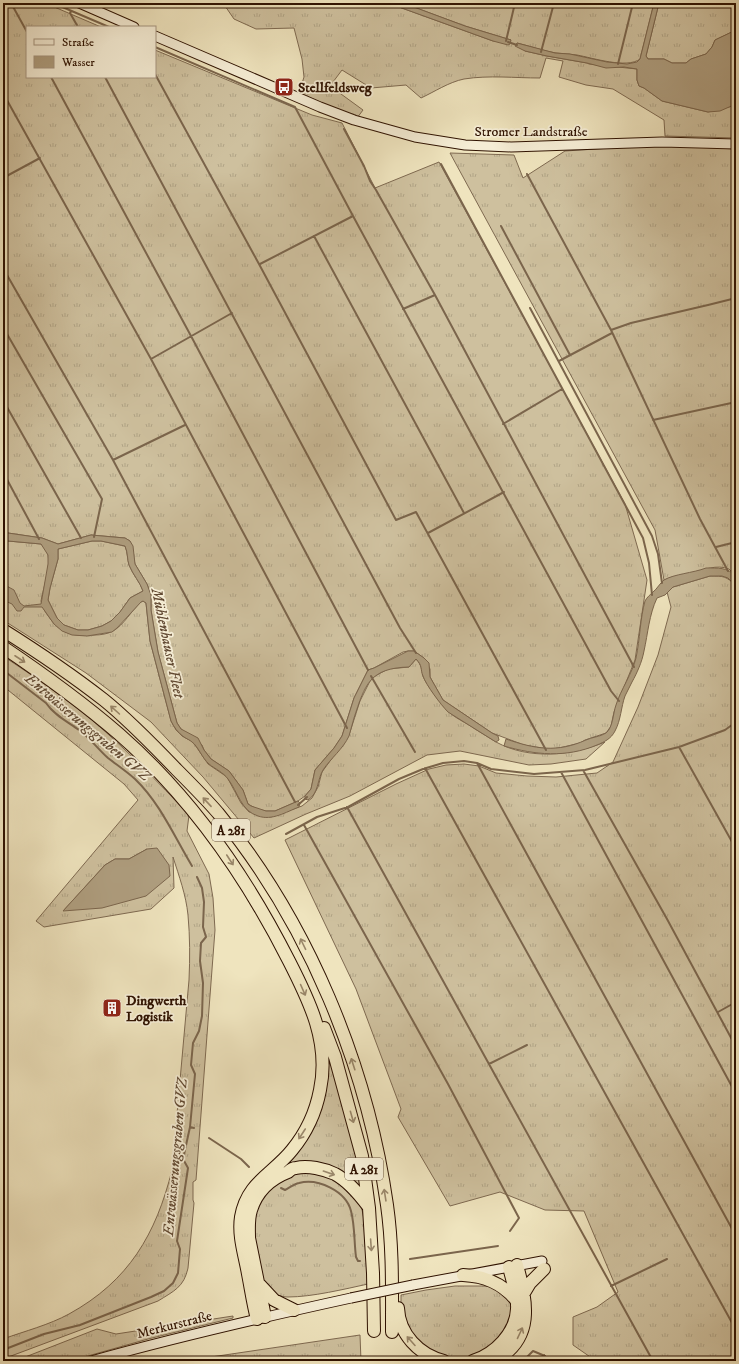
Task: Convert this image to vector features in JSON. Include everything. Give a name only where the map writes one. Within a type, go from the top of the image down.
[{"type":"highway","name":"A 281","points":[[3,630],[48,659],[105,701],[149,740],[217,812],[240,841],[296,929],[319,976],[340,1028],[365,1101],[379,1158],[387,1207],[391,1262],[392,1332]]},
{"type":"highway","name":"A 281","points":[[3,647],[66,690],[120,734],[170,785],[201,820],[226,854],[277,937],[314,1016],[326,1029],[362,1156],[369,1208],[373,1273],[374,1331]]},
{"type":"highway","points":[[261,1318],[242,1243],[241,1219],[247,1199],[253,1188],[292,1150],[309,1123],[315,1109],[320,1090],[323,1053],[320,1034],[314,1016]]},
{"type":"highway","points":[[261,1318],[260,1285],[249,1238],[248,1225],[251,1210],[259,1193],[266,1184],[275,1177],[296,1168],[315,1168],[335,1174],[356,1191],[369,1208]]},
{"type":"highway","points":[[391,1262],[397,1277],[398,1312],[400,1322],[407,1336],[413,1344],[422,1351],[430,1356],[444,1361]]},
{"type":"highway","points":[[473,1361],[482,1358],[493,1351],[508,1334],[514,1322],[520,1297],[543,1265]]},
{"type":"highway","points":[[494,1361],[501,1357],[516,1342],[525,1322],[513,1266]]},
{"type":"highway","points":[[463,1275],[474,1275],[488,1279],[520,1297]]},
{"type":"highway","points":[[260,1285],[274,1300],[294,1310]]},
{"type":"main road","points":[[79,3],[132,26]]},
{"type":"main road","name":"Stromer Landstraße","points":[[156,36],[320,107],[354,120],[415,137],[465,145],[511,147],[662,142],[736,144]]},
{"type":"main road","name":"Merkurstraße","points":[[91,1361],[133,1349],[294,1310],[463,1275],[513,1266],[543,1265]]},
{"type":"green space","points":[[3,3],[45,3],[99,26],[26,26],[26,78],[156,78],[156,50],[312,115],[342,123],[375,188],[439,162],[625,504],[647,580],[635,660],[614,712],[611,726],[606,733],[580,743],[548,749],[524,745],[492,733],[443,700],[430,677],[430,669],[424,658],[414,651],[403,652],[368,670],[354,698],[342,736],[315,770],[311,789],[305,796],[298,801],[275,811],[266,811],[257,809],[248,804],[243,790],[229,771],[211,759],[202,745],[181,729],[177,723],[158,652],[151,610],[151,595],[147,584],[135,564],[130,541],[125,538],[91,535],[58,544],[42,538],[3,533]]},
{"type":"green space","points":[[223,3],[382,3],[399,7],[493,41],[511,40],[465,26],[403,3],[654,3],[640,59],[634,62],[610,62],[577,55],[551,52],[517,43],[525,51],[547,56],[589,64],[637,69],[637,80],[639,86],[662,101],[708,112],[736,104],[736,138],[665,136],[664,120],[613,89],[586,85],[559,77],[563,61],[546,58],[540,78],[492,77],[458,80],[421,98],[406,85],[371,88],[342,70],[330,86],[363,110],[357,118],[299,93],[304,77],[302,59],[294,28],[256,29],[234,19]]},
{"type":"green space","points":[[659,3],[736,3],[736,30],[715,40],[712,47],[706,54],[691,59],[686,63],[672,63],[664,59],[648,59],[646,56]]},
{"type":"green space","points":[[657,145],[736,149],[736,576],[729,569],[715,567],[664,580],[655,530],[450,153],[514,155],[523,178],[565,151]]},
{"type":"green space","points":[[8,541],[41,544],[46,551],[49,560],[41,603],[53,623],[63,631],[75,635],[99,635],[109,633],[121,625],[141,602],[143,601],[146,603],[150,641],[171,721],[176,730],[182,736],[193,742],[208,764],[227,777],[241,803],[249,812],[271,817],[302,806],[312,798],[318,787],[322,772],[349,735],[360,701],[370,681],[375,676],[388,669],[409,667],[416,659],[427,683],[450,713],[493,740],[509,748],[522,752],[550,754],[564,753],[592,747],[605,742],[586,759],[551,764],[529,765],[460,751],[427,755],[350,796],[254,838],[203,777],[151,722],[86,673],[3,620],[3,542]]},
{"type":"green space","points":[[92,541],[101,541],[125,546],[129,565],[143,591],[130,598],[120,612],[111,621],[102,626],[88,630],[78,630],[64,625],[57,618],[48,600],[58,559],[58,549]]},
{"type":"green space","points":[[710,576],[724,577],[736,586],[736,1361],[596,1361],[573,1345],[573,1317],[597,1307],[618,1292],[584,1211],[545,1210],[500,1192],[450,1206],[398,1117],[401,1109],[356,989],[285,840],[396,784],[429,769],[446,765],[464,764],[479,766],[496,773],[527,776],[556,777],[597,773],[613,762],[638,707],[658,655],[671,607],[667,592],[673,587]]},
{"type":"green space","points":[[3,656],[82,711],[142,766],[189,815],[187,831],[209,874],[213,898],[215,930],[196,1180],[193,1182],[194,1203],[188,1268],[184,1280],[178,1288],[158,1301],[3,1359],[3,1339],[61,1318],[90,1301],[108,1287],[124,1271],[137,1254],[158,1215],[172,1170],[190,956],[186,900],[173,857],[174,888],[151,909],[44,927],[36,921],[138,800],[124,784],[3,686]],"holes":[[[147,849],[64,910],[105,865],[115,859],[129,859]]]},
{"type":"green space","points":[[327,1050],[348,1123],[364,1198],[313,1165],[270,1178],[299,1147]]},
{"type":"green space","points":[[302,1171],[322,1172],[339,1180],[361,1205],[365,1224],[368,1284],[297,1297],[282,1296],[265,1289],[251,1235],[257,1202],[269,1186]]},
{"type":"green space","points":[[455,1286],[496,1287],[512,1303],[513,1311],[507,1331],[477,1357],[460,1360],[443,1358],[413,1339],[401,1309],[401,1295]]},
{"type":"green space","points":[[233,1316],[233,1318],[148,1339],[70,1361],[15,1361],[97,1329],[116,1334]]},
{"type":"green space","points":[[360,1335],[361,1361],[184,1361]]},
{"type":"water","points":[[382,3],[403,3],[465,26],[511,40],[510,44],[508,45],[493,41],[399,7]]},
{"type":"water","points":[[654,3],[659,3],[646,56],[648,59],[664,59],[672,63],[686,63],[691,59],[706,54],[712,47],[715,40],[736,30],[736,104],[720,111],[708,112],[662,101],[639,86],[637,80],[637,69],[624,67],[606,68],[525,51],[515,46],[517,43],[555,53],[570,54],[607,62],[627,64],[637,62],[640,59]]},
{"type":"water","points":[[3,533],[42,538],[58,544],[91,535],[125,538],[130,541],[133,546],[135,564],[147,584],[151,595],[151,610],[158,652],[177,723],[181,729],[198,738],[204,750],[211,759],[229,771],[243,790],[248,804],[266,811],[275,811],[298,801],[300,803],[299,807],[274,817],[263,817],[252,814],[244,806],[226,777],[209,764],[194,744],[176,730],[171,721],[150,641],[146,603],[143,601],[141,602],[112,632],[87,636],[72,635],[62,631],[54,624],[42,607],[24,607],[21,611],[17,611],[12,604],[3,600],[3,584],[14,590],[20,603],[24,606],[41,604],[48,564],[48,555],[41,544],[8,541],[3,542]],"holes":[[[92,541],[101,541],[125,546],[129,565],[143,591],[130,598],[120,612],[111,621],[102,626],[88,630],[78,630],[64,625],[57,618],[48,600],[58,559],[58,549]]]},
{"type":"water","points":[[706,568],[722,569],[733,573],[736,576],[736,586],[728,578],[722,576],[710,576],[673,587],[665,595],[657,598],[650,617],[641,663],[625,696],[617,727],[609,738],[600,744],[574,752],[550,754],[504,746],[506,739],[536,747],[565,747],[606,733],[610,728],[618,699],[636,658],[645,601],[664,580],[673,576]]},
{"type":"water","points":[[408,651],[414,651],[429,663],[430,677],[443,700],[498,736],[499,740],[496,742],[448,712],[427,684],[416,659],[409,667],[396,668],[386,671],[377,675],[371,680],[362,696],[349,736],[323,770],[312,797],[308,800],[305,799],[305,796],[311,789],[315,770],[342,736],[354,698],[368,670]]},
{"type":"water","points":[[157,848],[169,865],[170,876],[146,896],[102,908],[63,911],[105,865],[115,859],[129,859],[147,849]]},
{"type":"waterway","points":[[11,3],[26,30]]},
{"type":"waterway","points":[[53,3],[107,26]]},
{"type":"waterway","points":[[506,41],[515,3]]},
{"type":"waterway","points":[[541,52],[554,3]]},
{"type":"waterway","points":[[618,64],[633,3]]},
{"type":"waterway","points":[[71,11],[70,13],[77,26]]},
{"type":"waterway","points":[[508,42],[517,45]]},
{"type":"waterway","points":[[156,47],[295,107],[611,691],[619,701]]},
{"type":"waterway","points":[[156,76],[396,520],[416,512],[546,750]]},
{"type":"waterway","points":[[52,78],[191,336],[368,670]]},
{"type":"waterway","points":[[106,78],[400,628],[416,653]]},
{"type":"waterway","points":[[3,93],[151,359],[347,728]]},
{"type":"waterway","points":[[344,129],[364,166],[370,181],[435,295],[634,667]]},
{"type":"waterway","points":[[3,178],[40,158]]},
{"type":"waterway","points":[[441,164],[643,538],[649,563],[652,595]]},
{"type":"waterway","points":[[527,174],[611,330],[700,519],[728,571]]},
{"type":"waterway","points":[[260,264],[353,216]]},
{"type":"waterway","points":[[501,226],[570,355]]},
{"type":"waterway","points":[[314,236],[464,513]]},
{"type":"waterway","points":[[3,268],[113,460],[295,802]]},
{"type":"waterway","points":[[403,309],[435,295]]},
{"type":"waterway","points":[[611,330],[631,323],[736,298]]},
{"type":"waterway","points":[[530,308],[652,536],[658,554],[662,583]]},
{"type":"waterway","points":[[151,359],[232,313]]},
{"type":"waterway","points":[[3,327],[102,499],[94,537]]},
{"type":"waterway","points":[[559,361],[612,333]]},
{"type":"waterway","points":[[503,424],[562,389]]},
{"type":"waterway","points":[[3,400],[81,538]]},
{"type":"waterway","points":[[653,420],[736,402]]},
{"type":"waterway","points":[[113,460],[185,425]]},
{"type":"waterway","points":[[3,472],[39,539]]},
{"type":"waterway","points":[[428,533],[504,492]]},
{"type":"waterway","points":[[716,547],[736,542]]},
{"type":"waterway","name":"Entwässerungsgraben GVZ","points":[[3,670],[46,703],[57,715],[83,733],[108,758],[144,788],[166,820],[192,866]]},
{"type":"waterway","points":[[371,676],[415,752]]},
{"type":"waterway","points":[[286,834],[317,817],[348,807],[399,779],[443,763],[464,761],[477,763],[491,769],[534,774],[585,770],[679,747],[725,730],[736,722]]},
{"type":"waterway","points":[[679,747],[736,849]]},
{"type":"waterway","points":[[477,763],[736,1236]]},
{"type":"waterway","points":[[425,768],[736,1330]]},
{"type":"waterway","points":[[583,770],[667,919],[736,1047]]},
{"type":"waterway","points":[[561,772],[736,1094]]},
{"type":"waterway","name":"Mühlenhauser Fleet","points":[[298,805],[307,797]]},
{"type":"waterway","points":[[347,807],[653,1361]]},
{"type":"waterway","points":[[304,825],[448,1084],[519,1218],[510,1231]]},
{"type":"waterway","name":"Entwässerungsgraben GVZ","points":[[3,1350],[44,1334],[80,1325],[151,1297],[164,1291],[173,1283],[178,1273],[180,1249],[177,1241],[188,1168],[183,1159],[190,1127],[195,1074],[191,1065],[193,1043],[199,1031],[202,1016],[203,983],[200,961],[201,943],[206,937],[203,927],[204,902],[202,888],[197,877]]},
{"type":"waterway","points":[[718,1012],[736,1002]]},
{"type":"waterway","points":[[489,1064],[527,1045]]},
{"type":"waterway","name":"Entwässerungsgraben GVZ","points":[[190,1127],[194,1128]]},
{"type":"waterway","points":[[209,1138],[241,1159],[249,1167]]},
{"type":"waterway","points":[[281,1188],[285,1190],[299,1183],[314,1182],[330,1188],[343,1197],[351,1211],[356,1257],[358,1261],[360,1261]]},
{"type":"waterway","points":[[410,1259],[498,1246]]},
{"type":"waterway","points":[[611,1286],[667,1259]]},
{"type":"waterway","points":[[523,1361],[533,1351],[545,1356]]},
{"type":"waterway","points":[[541,1361],[544,1355]]},
{"type":"waterway","points":[[551,1359],[555,1361]]},
{"type":"place","name":"Stellfeldsweg","points":[[284,87]]},
{"type":"place","name":"Dingwerth Logistik","points":[[112,1008]]}]
